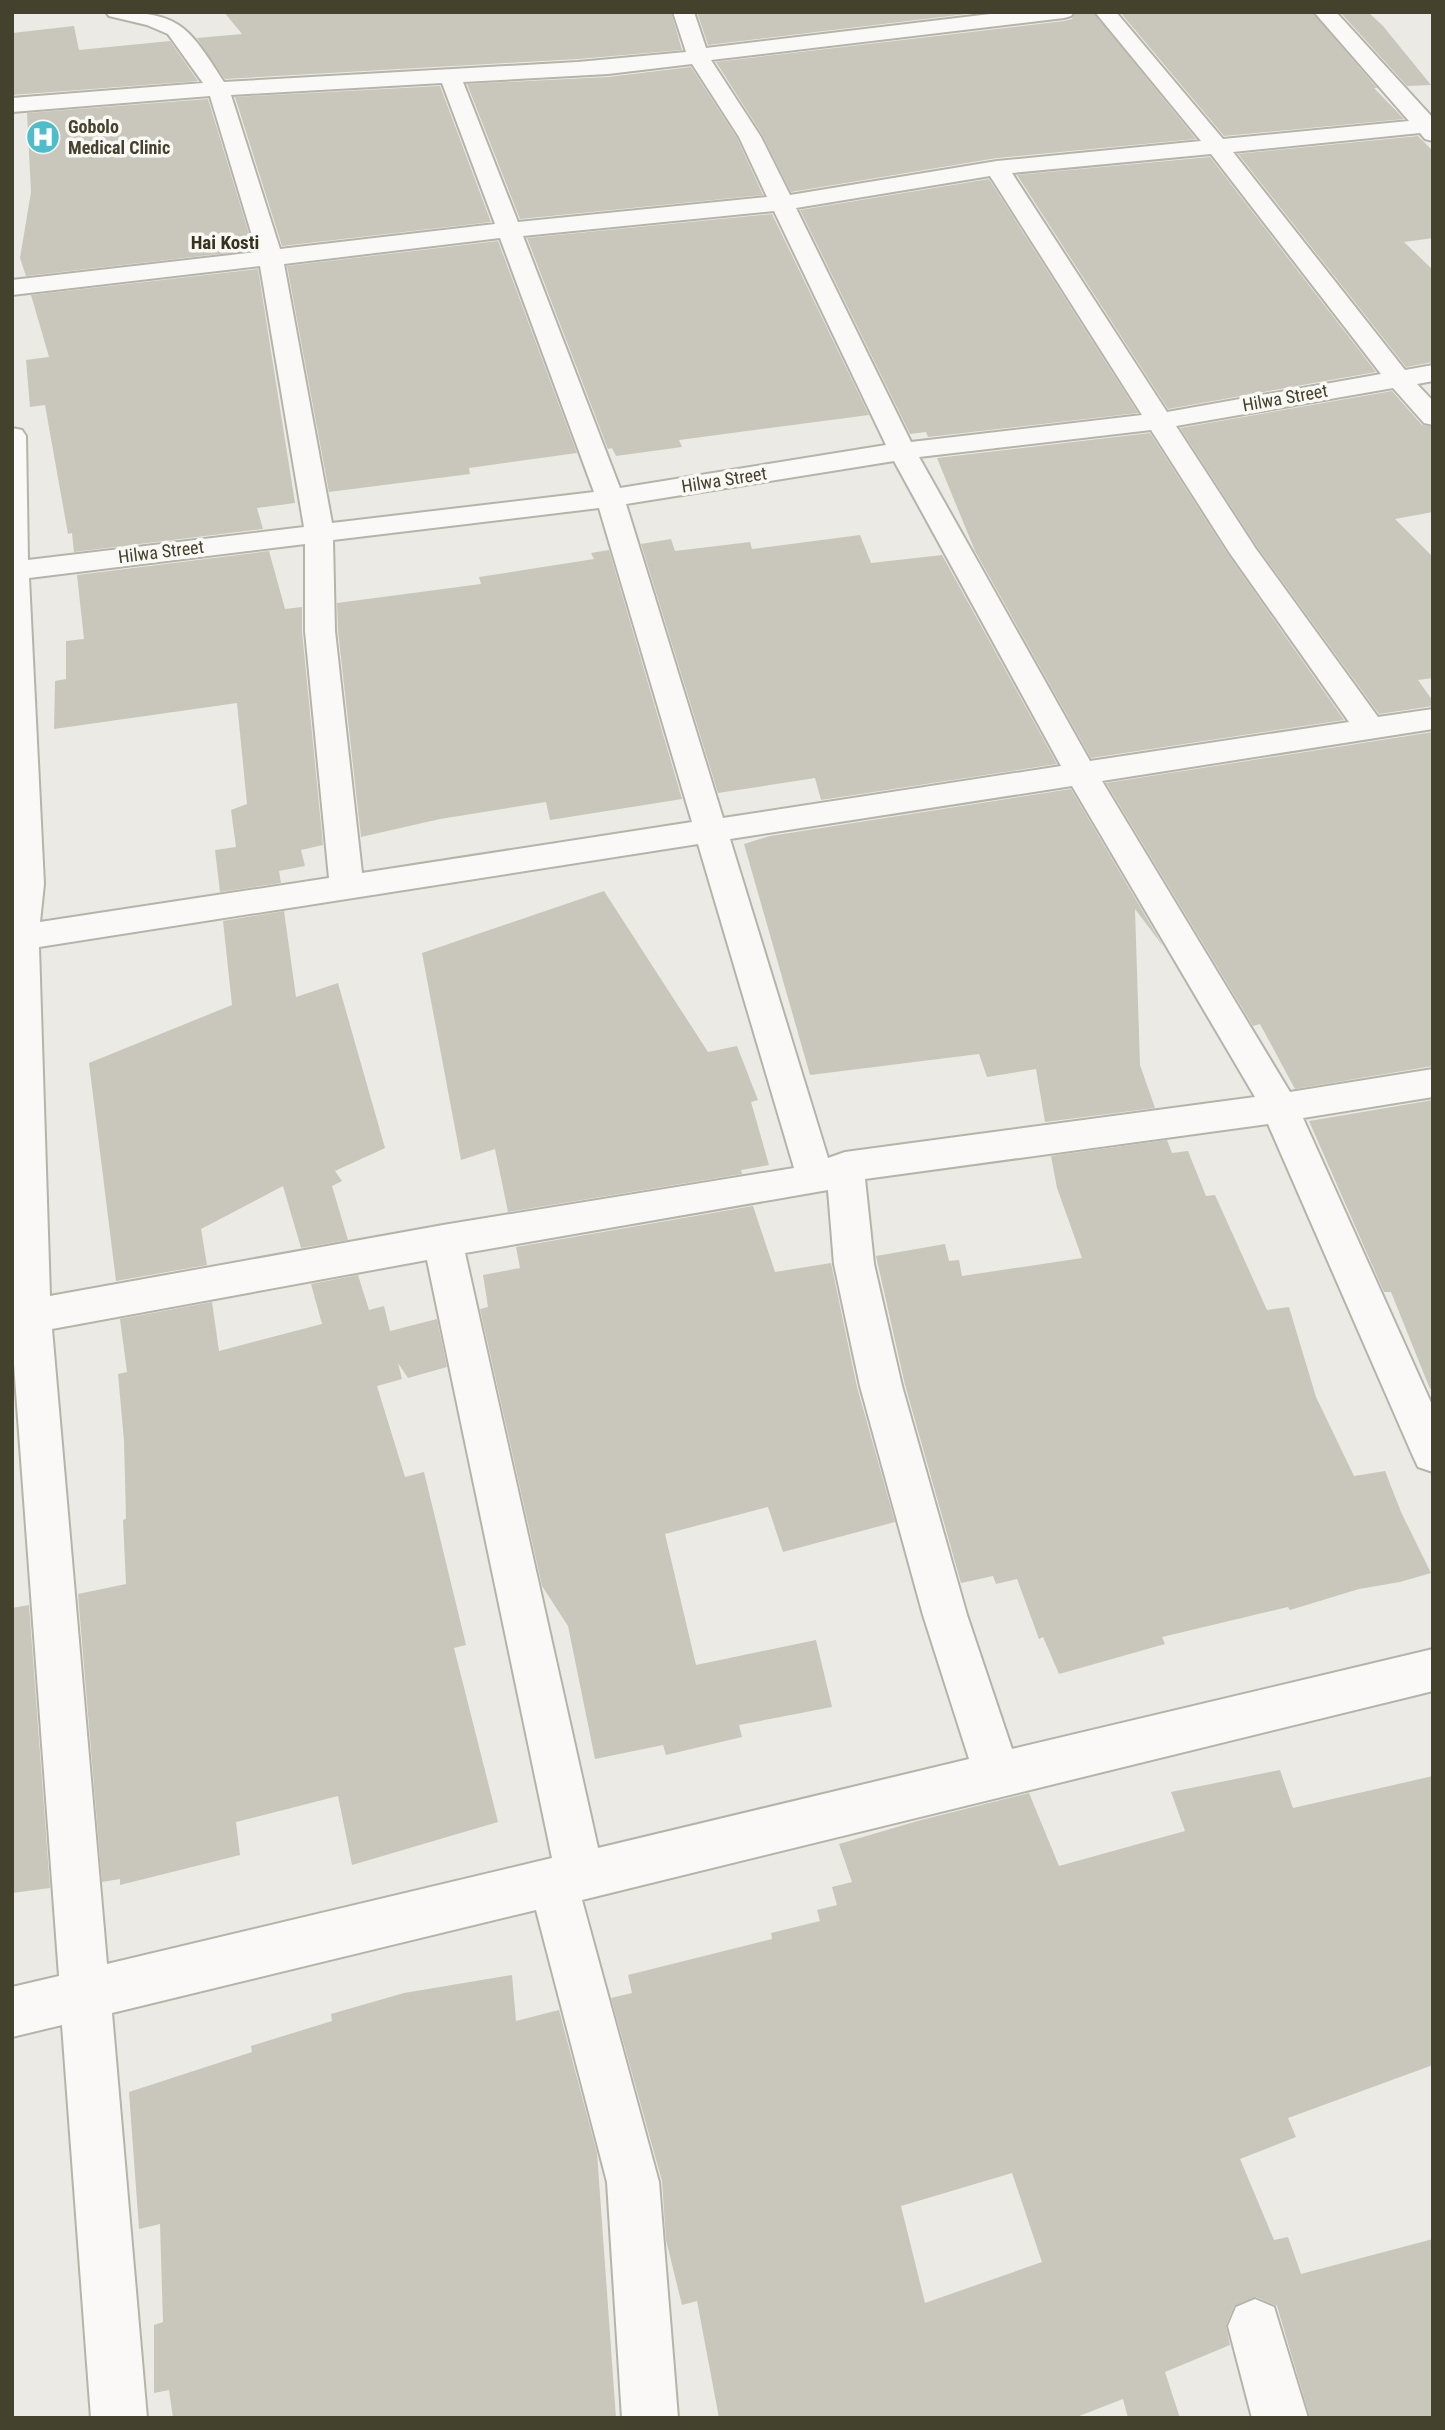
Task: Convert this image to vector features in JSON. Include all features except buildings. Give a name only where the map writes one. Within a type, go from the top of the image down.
[{"type":"street","points":[[116,12],[153,20],[176,30],[219,91],[271,259],[319,532],[320,631],[347,887]]},
{"type":"street","points":[[682,12],[698,57],[750,137],[902,451],[1080,774],[1280,1108],[1433,1454]]},
{"type":"street","points":[[12,105],[100,96],[450,77],[698,57],[723,51],[1064,12]]},
{"type":"street","points":[[1105,12],[1216,145],[1397,377],[1433,417]]},
{"type":"street","points":[[1324,12],[1430,128]]},
{"type":"street","points":[[450,77],[475,136],[610,498],[711,831],[830,1173],[854,1264],[881,1386],[946,1615],[998,1776]]},
{"type":"street","points":[[12,288],[509,230],[781,203],[996,168],[1216,145],[1430,128]]},
{"type":"street","points":[[996,168],[1243,552],[1370,729]]},
{"type":"street","name":"Hilwa Street","points":[[13,571],[610,498],[902,451],[1160,421],[1397,377],[1433,373]]},
{"type":"street","points":[[12,436],[13,571],[27,884],[16,938],[21,1319],[84,1995],[119,2418]]},
{"type":"street","points":[[16,938],[1433,719]]},
{"type":"street","points":[[21,1319],[830,1173],[1280,1108],[1433,1083]]},
{"type":"street","points":[[443,1241],[566,1880],[633,2182],[650,2418]]},
{"type":"street","points":[[12,2012],[1433,1670]]},
{"type":"street","points":[[1255,2326],[1279,2418]]},
{"type":"place","name":"Gobolo Medical Clinic","points":[[43,137]]},
{"type":"district","name":"Hai Kosti","points":[[225,242]]}]
